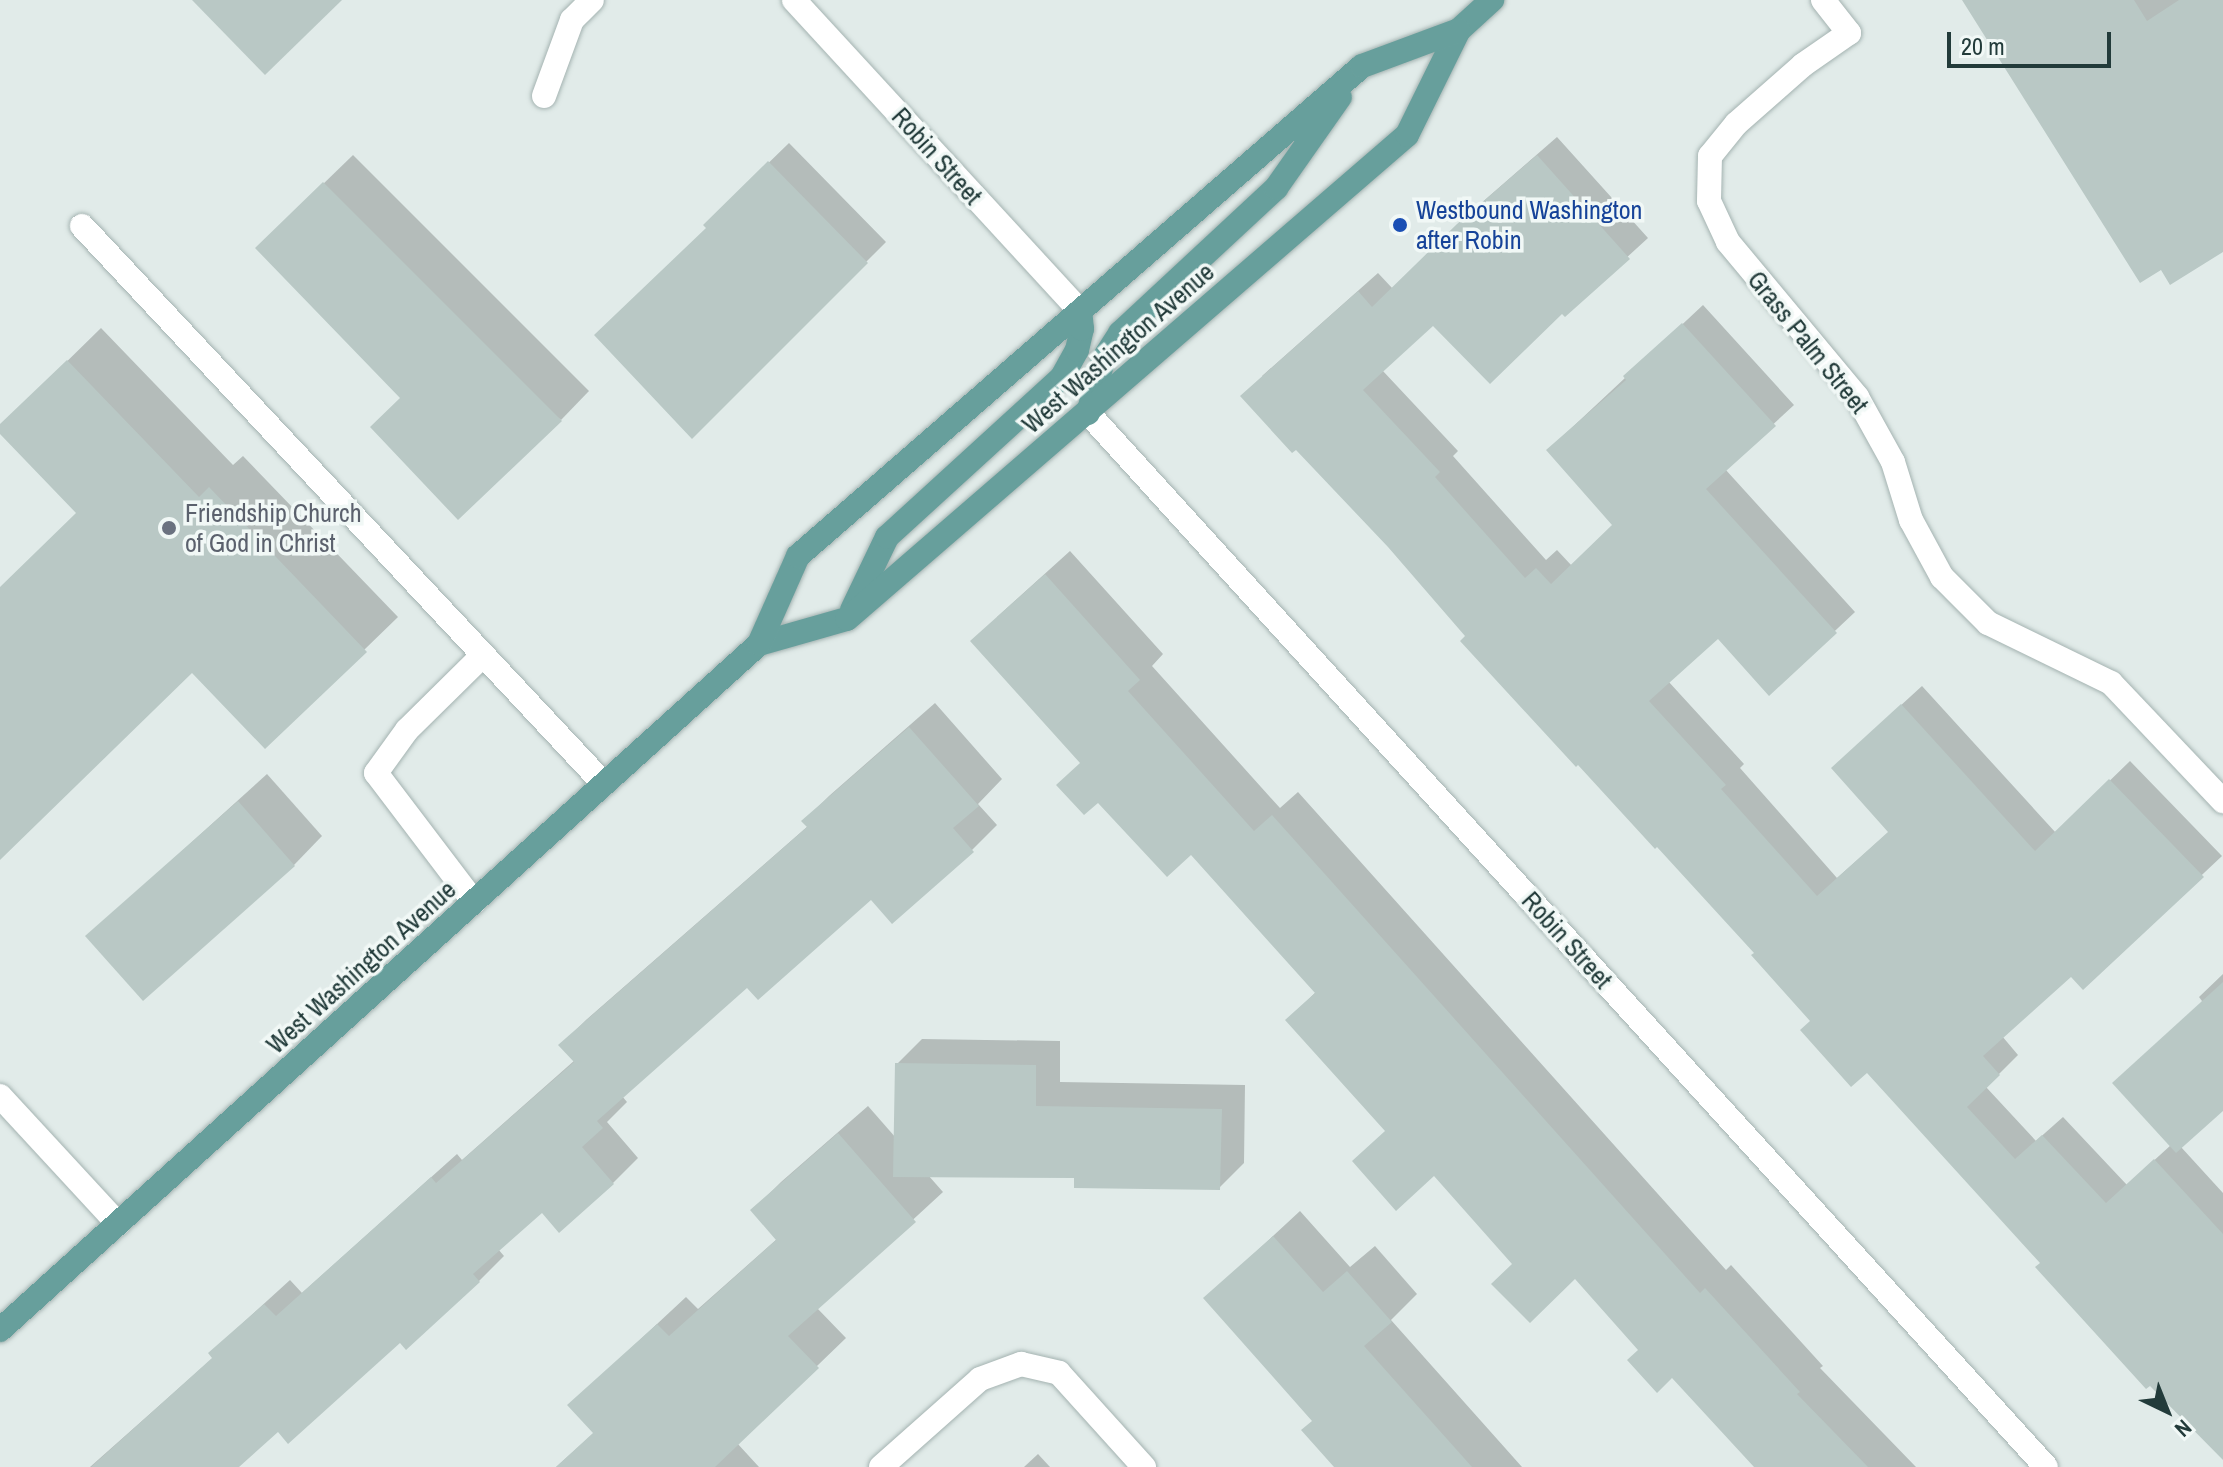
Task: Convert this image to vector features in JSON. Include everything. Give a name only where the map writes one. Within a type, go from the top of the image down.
[{"type":"main road","name":"West Washington Avenue","points":[[759,644],[847,619],[1407,135],[1459,30],[1492,0]]},
{"type":"main road","name":"West Washington Avenue","points":[[0,1330],[759,644],[798,556],[1362,66],[1459,30]]},
{"type":"main road","points":[[1088,413],[1104,358],[1120,333],[1276,188],[1362,66]]},
{"type":"main road","points":[[847,619],[887,537],[1062,377],[1077,350],[1082,329],[1080,311]]},
{"type":"street","points":[[544,96],[572,20],[592,0]]},
{"type":"street","name":"Robin Street","points":[[794,0],[1080,311]]},
{"type":"street","name":"Grass Palm Street","points":[[1823,0],[1849,33],[1803,65],[1736,124],[1710,156],[1709,201],[1728,242],[1857,397],[1893,462],[1911,520],[1942,577],[1988,623],[2111,683],[2223,801]]},
{"type":"street","points":[[82,226],[604,784]]},
{"type":"street","name":"Robin Street","points":[[1088,413],[2046,1467]]},
{"type":"street","points":[[474,902],[376,773],[407,730],[483,655]]},
{"type":"street","points":[[0,1096],[118,1224]]},
{"type":"street","points":[[881,1467],[980,1379],[1021,1364],[1059,1373],[1144,1467]]},
{"type":"building","points":[[192,0],[342,0],[265,75]]},
{"type":"building","points":[[1962,0],[2134,0],[2147,21],[2179,0],[2223,0],[2223,252],[2170,285],[2161,270],[2140,283]]},
{"type":"building","points":[[1537,155],[1630,259],[1565,317],[1562,314],[1490,384],[1433,326],[1363,390],[1440,472],[1435,477],[1525,578],[1536,568],[1551,584],[1612,525],[1546,450],[1626,380],[1623,376],[1682,323],[1776,426],[1706,489],[1837,633],[1769,696],[1718,639],[1649,701],[1726,785],[1721,789],[1817,896],[1888,832],[1831,768],[1901,704],[2035,851],[2109,779],[2204,877],[2083,990],[2071,977],[1983,1056],[2000,1075],[1967,1107],[2015,1159],[2042,1135],[2106,1203],[2154,1159],[2223,1234],[2223,1460],[2150,1386],[2146,1389],[2035,1267],[2040,1263],[1867,1073],[1851,1087],[1800,1030],[1810,1021],[1751,955],[1754,953],[1460,641],[1465,636],[1388,547],[1296,450],[1292,453],[1240,396],[1358,291],[1372,307],[1457,224]]},
{"type":"building","points":[[768,161],[868,263],[692,439],[594,335],[706,228],[703,225]]},
{"type":"building","points":[[323,182],[562,421],[458,520],[370,427],[400,398],[255,248]]},
{"type":"building","points":[[67,360],[199,497],[209,487],[367,652],[265,749],[192,673],[0,860],[0,587],[76,513],[0,434],[0,424]]},
{"type":"building","points":[[1045,574],[1140,680],[1128,691],[1254,831],[1272,815],[1700,1293],[1705,1288],[1800,1392],[1797,1394],[1868,1467],[1754,1467],[1672,1378],[1657,1393],[1627,1360],[1638,1350],[1575,1279],[1530,1323],[1491,1284],[1512,1264],[1434,1176],[1396,1211],[1352,1161],[1385,1131],[1285,1020],[1315,993],[1191,855],[1167,877],[1098,803],[1084,815],[1056,785],[1080,763],[970,641]]},
{"type":"building","points":[[909,727],[979,806],[953,828],[974,852],[892,924],[871,900],[758,1000],[747,988],[597,1121],[603,1128],[582,1147],[614,1184],[559,1233],[542,1213],[473,1274],[480,1282],[406,1350],[400,1343],[288,1444],[278,1432],[239,1467],[91,1467],[212,1358],[208,1353],[264,1304],[276,1316],[431,1177],[436,1183],[574,1062],[558,1045],[807,827],[801,821]]},
{"type":"building","points":[[238,801],[295,866],[143,1001],[85,936]]},
{"type":"building","points":[[2223,982],[2223,1111],[2176,1153],[2112,1083]]},
{"type":"building","points":[[895,1063],[1036,1065],[1036,1106],[1222,1109],[1220,1190],[1074,1188],[1074,1178],[893,1177]]},
{"type":"building","points":[[838,1133],[916,1222],[788,1336],[819,1368],[715,1467],[556,1467],[593,1433],[567,1405],[657,1324],[669,1336],[776,1240],[750,1210]]},
{"type":"building","points":[[1273,1236],[1323,1292],[1347,1271],[1392,1322],[1364,1346],[1472,1467],[1334,1467],[1301,1430],[1312,1421],[1203,1298]]},
{"type":"place","name":"Westbound Washington after Robin","points":[[1400,225]]},
{"type":"place","name":"Friendship Church of God in Christ","points":[[169,528]]}]
